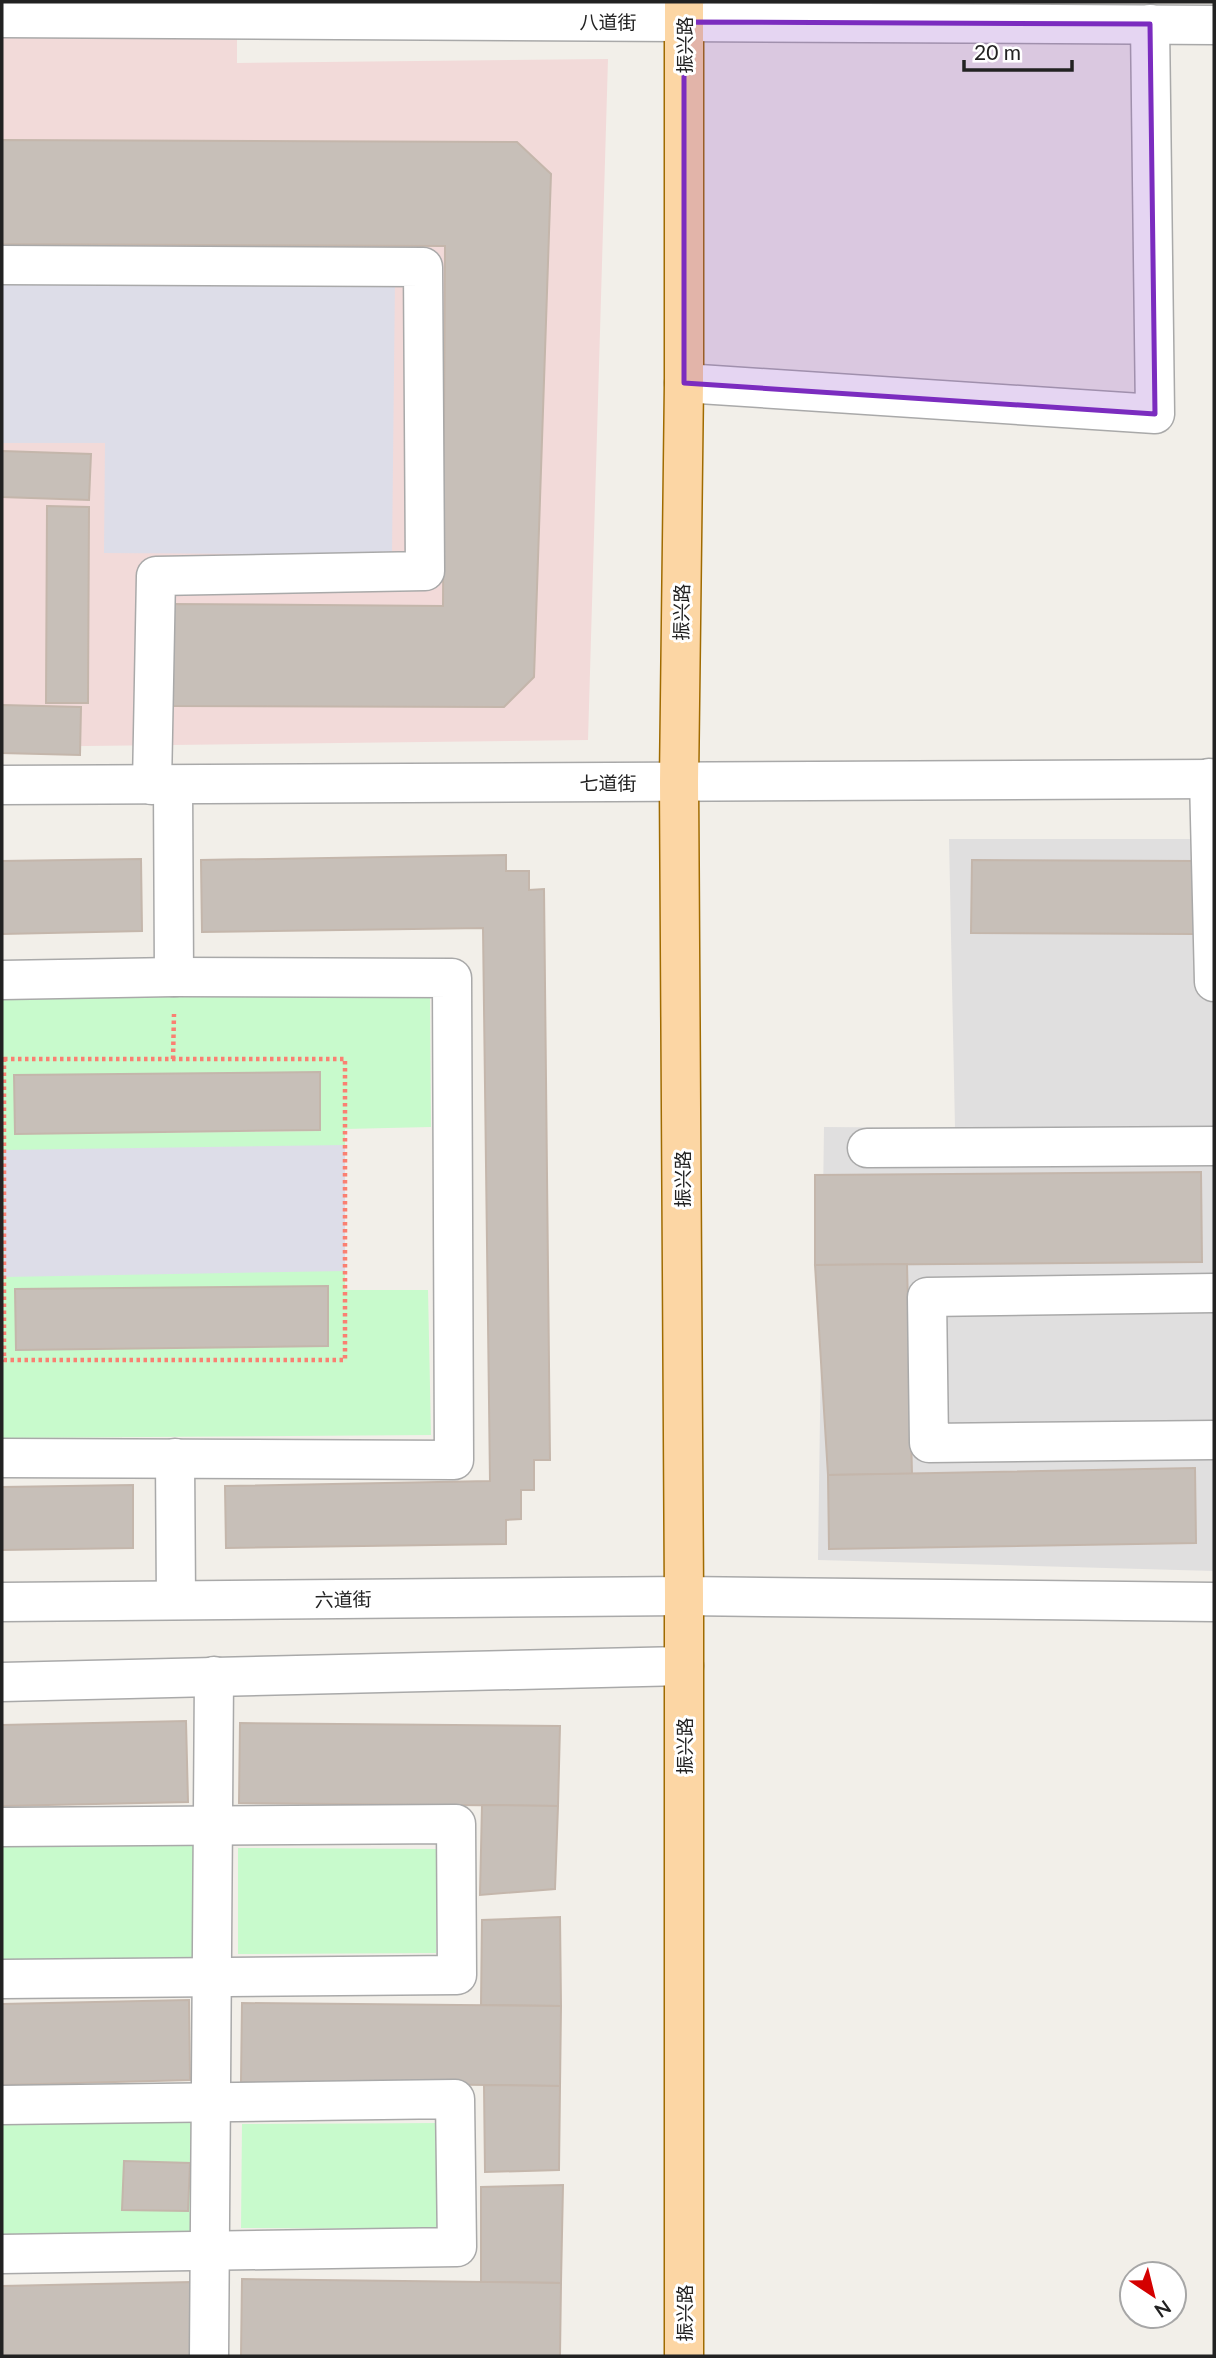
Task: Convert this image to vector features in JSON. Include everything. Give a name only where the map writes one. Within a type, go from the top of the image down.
[{"type":"main road","name":"振兴路","points":[[684,12],[684,383],[679,782],[684,1596],[684,2356]]},
{"type":"street","name":"八道街","points":[[2,18],[254,11],[684,12],[1214,25]]},
{"type":"street","points":[[684,383],[1155,414],[1150,24]]},
{"type":"street","points":[[2,265],[423,267],[425,571],[156,576],[163,785],[174,976]]},
{"type":"street","points":[[1212,778],[1214,982]]},
{"type":"street","name":"七道街","points":[[2,785],[1212,778]]},
{"type":"street","points":[[2,979],[174,976],[452,978],[454,1460],[2,1458]]},
{"type":"street","points":[[867,1148],[1214,1146]]},
{"type":"street","points":[[1214,1293],[928,1297],[928,1310],[929,1444],[1214,1440]]},
{"type":"street","points":[[175,1458],[176,1600]]},
{"type":"street","name":"六道街","points":[[2,1602],[684,1596],[1214,1602]]},
{"type":"street","points":[[2,1682],[684,1666]]},
{"type":"street","points":[[209,2356],[214,1675]]},
{"type":"street","points":[[2,1827],[456,1824],[457,1975],[2,1979]]},
{"type":"street","points":[[2,2105],[455,2099],[457,2247],[2,2254]]},
{"type":"path","points":[[4,1059],[345,1059],[345,1360],[4,1360],[4,1059]]},
{"type":"highlighted area","points":[[684,22],[1150,24],[1155,414],[684,383]]},
{"type":"shaded area","points":[[2,2],[237,2],[237,63],[608,59],[588,740],[2,747]]},
{"type":"shaded area","points":[[2,275],[395,278],[392,555],[104,553],[105,443],[2,443]]},
{"type":"shaded area","points":[[949,839],[1214,839],[1214,1571],[818,1560],[824,1127],[955,1128]]},
{"type":"shaded area","points":[[345,1145],[345,1271],[4,1277],[4,1150]]},
{"type":"green space","points":[[430,994],[431,1127],[345,1129],[345,1290],[428,1290],[431,1435],[2,1438],[2,996]],"holes":[[[319,1072],[320,1131],[15,1134],[15,1075]],[[327,1286],[327,1346],[16,1350],[16,1289]]]},
{"type":"green space","points":[[194,1844],[195,1960],[2,1962],[2,1845]]},
{"type":"green space","points":[[238,1848],[436,1849],[436,1953],[238,1954]]},
{"type":"green space","points":[[194,2119],[194,2235],[2,2237],[2,2120]]},
{"type":"green space","points":[[439,2123],[439,2229],[241,2228],[242,2124]]},
{"type":"building","points":[[2,140],[517,142],[551,174],[534,677],[504,707],[171,706],[172,604],[443,606],[445,246],[2,244]]},
{"type":"building","points":[[2,451],[91,454],[89,500],[2,497]]},
{"type":"building","points":[[47,506],[89,507],[88,703],[46,703]]},
{"type":"building","points":[[2,705],[81,707],[80,755],[2,753]]},
{"type":"building","points":[[506,855],[506,871],[529,871],[529,890],[544,889],[550,1460],[534,1460],[534,1490],[521,1490],[521,1519],[506,1520],[506,1544],[226,1548],[225,1486],[490,1481],[483,928],[202,932],[201,860]]},
{"type":"building","points":[[141,859],[142,931],[2,934],[2,861]]},
{"type":"building","points":[[972,860],[1196,861],[1195,934],[971,933]]},
{"type":"building","points":[[320,1072],[320,1130],[15,1134],[14,1075]]},
{"type":"building","points":[[1201,1172],[1202,1262],[815,1265],[815,1175]]},
{"type":"building","points":[[907,1264],[912,1474],[828,1475],[815,1265]]},
{"type":"building","points":[[328,1286],[328,1346],[16,1350],[15,1289]]},
{"type":"building","points":[[1195,1468],[1196,1543],[829,1549],[828,1475]]},
{"type":"building","points":[[133,1485],[133,1548],[2,1550],[2,1487]]},
{"type":"building","points":[[186,1721],[188,1802],[2,1806],[2,1725]]},
{"type":"building","points":[[240,1723],[560,1726],[558,1806],[239,1803]]},
{"type":"building","points":[[482,1805],[558,1806],[555,1889],[480,1895]]},
{"type":"building","points":[[560,1917],[561,2006],[481,2005],[482,1920]]},
{"type":"building","points":[[189,2000],[190,2080],[2,2085],[2,2004]]},
{"type":"building","points":[[242,2003],[561,2006],[560,2086],[241,2082]]},
{"type":"building","points":[[484,2085],[560,2086],[559,2170],[485,2172]]},
{"type":"building","points":[[124,2161],[190,2163],[188,2211],[122,2210]]},
{"type":"building","points":[[563,2185],[561,2283],[481,2282],[481,2187]]},
{"type":"building","points":[[242,2279],[561,2283],[560,2356],[241,2356]]},
{"type":"building","points":[[191,2282],[193,2356],[2,2356],[2,2286]]}]
